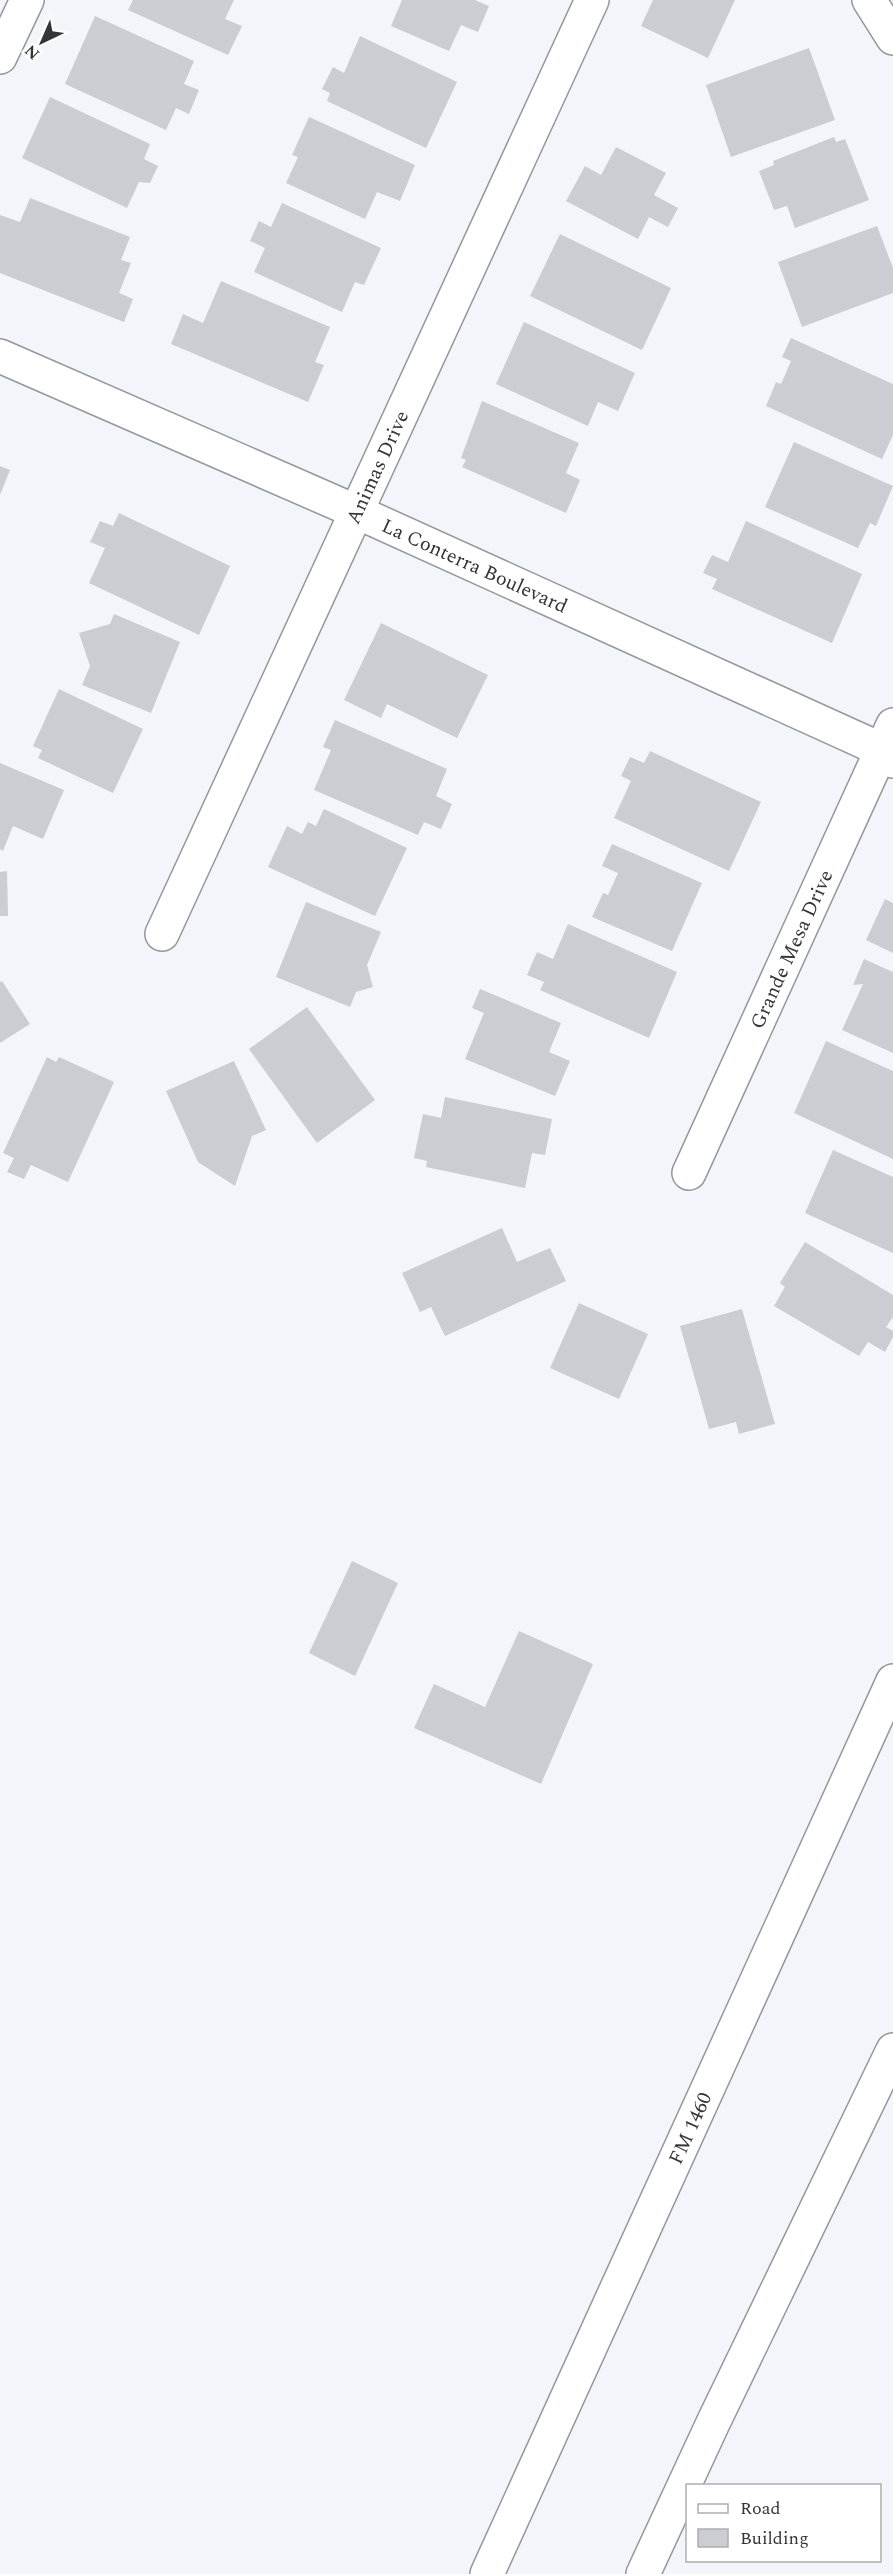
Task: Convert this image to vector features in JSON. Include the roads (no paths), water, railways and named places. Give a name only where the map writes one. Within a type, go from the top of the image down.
[{"type":"street","points":[[0,57],[27,0]]},
{"type":"street","name":"Animas Drive","points":[[162,934],[592,0]]},
{"type":"street","points":[[869,0],[893,38]]},
{"type":"street","name":"La Conterra Boulevard","points":[[0,356],[890,747]]},
{"type":"street","name":"Grande Mesa Drive","points":[[689,1173],[890,747]]},
{"type":"street","name":"FM 1460","points":[[487,2574],[893,1681]]},
{"type":"street","points":[[643,2574],[713,2423],[893,2050]]}]
